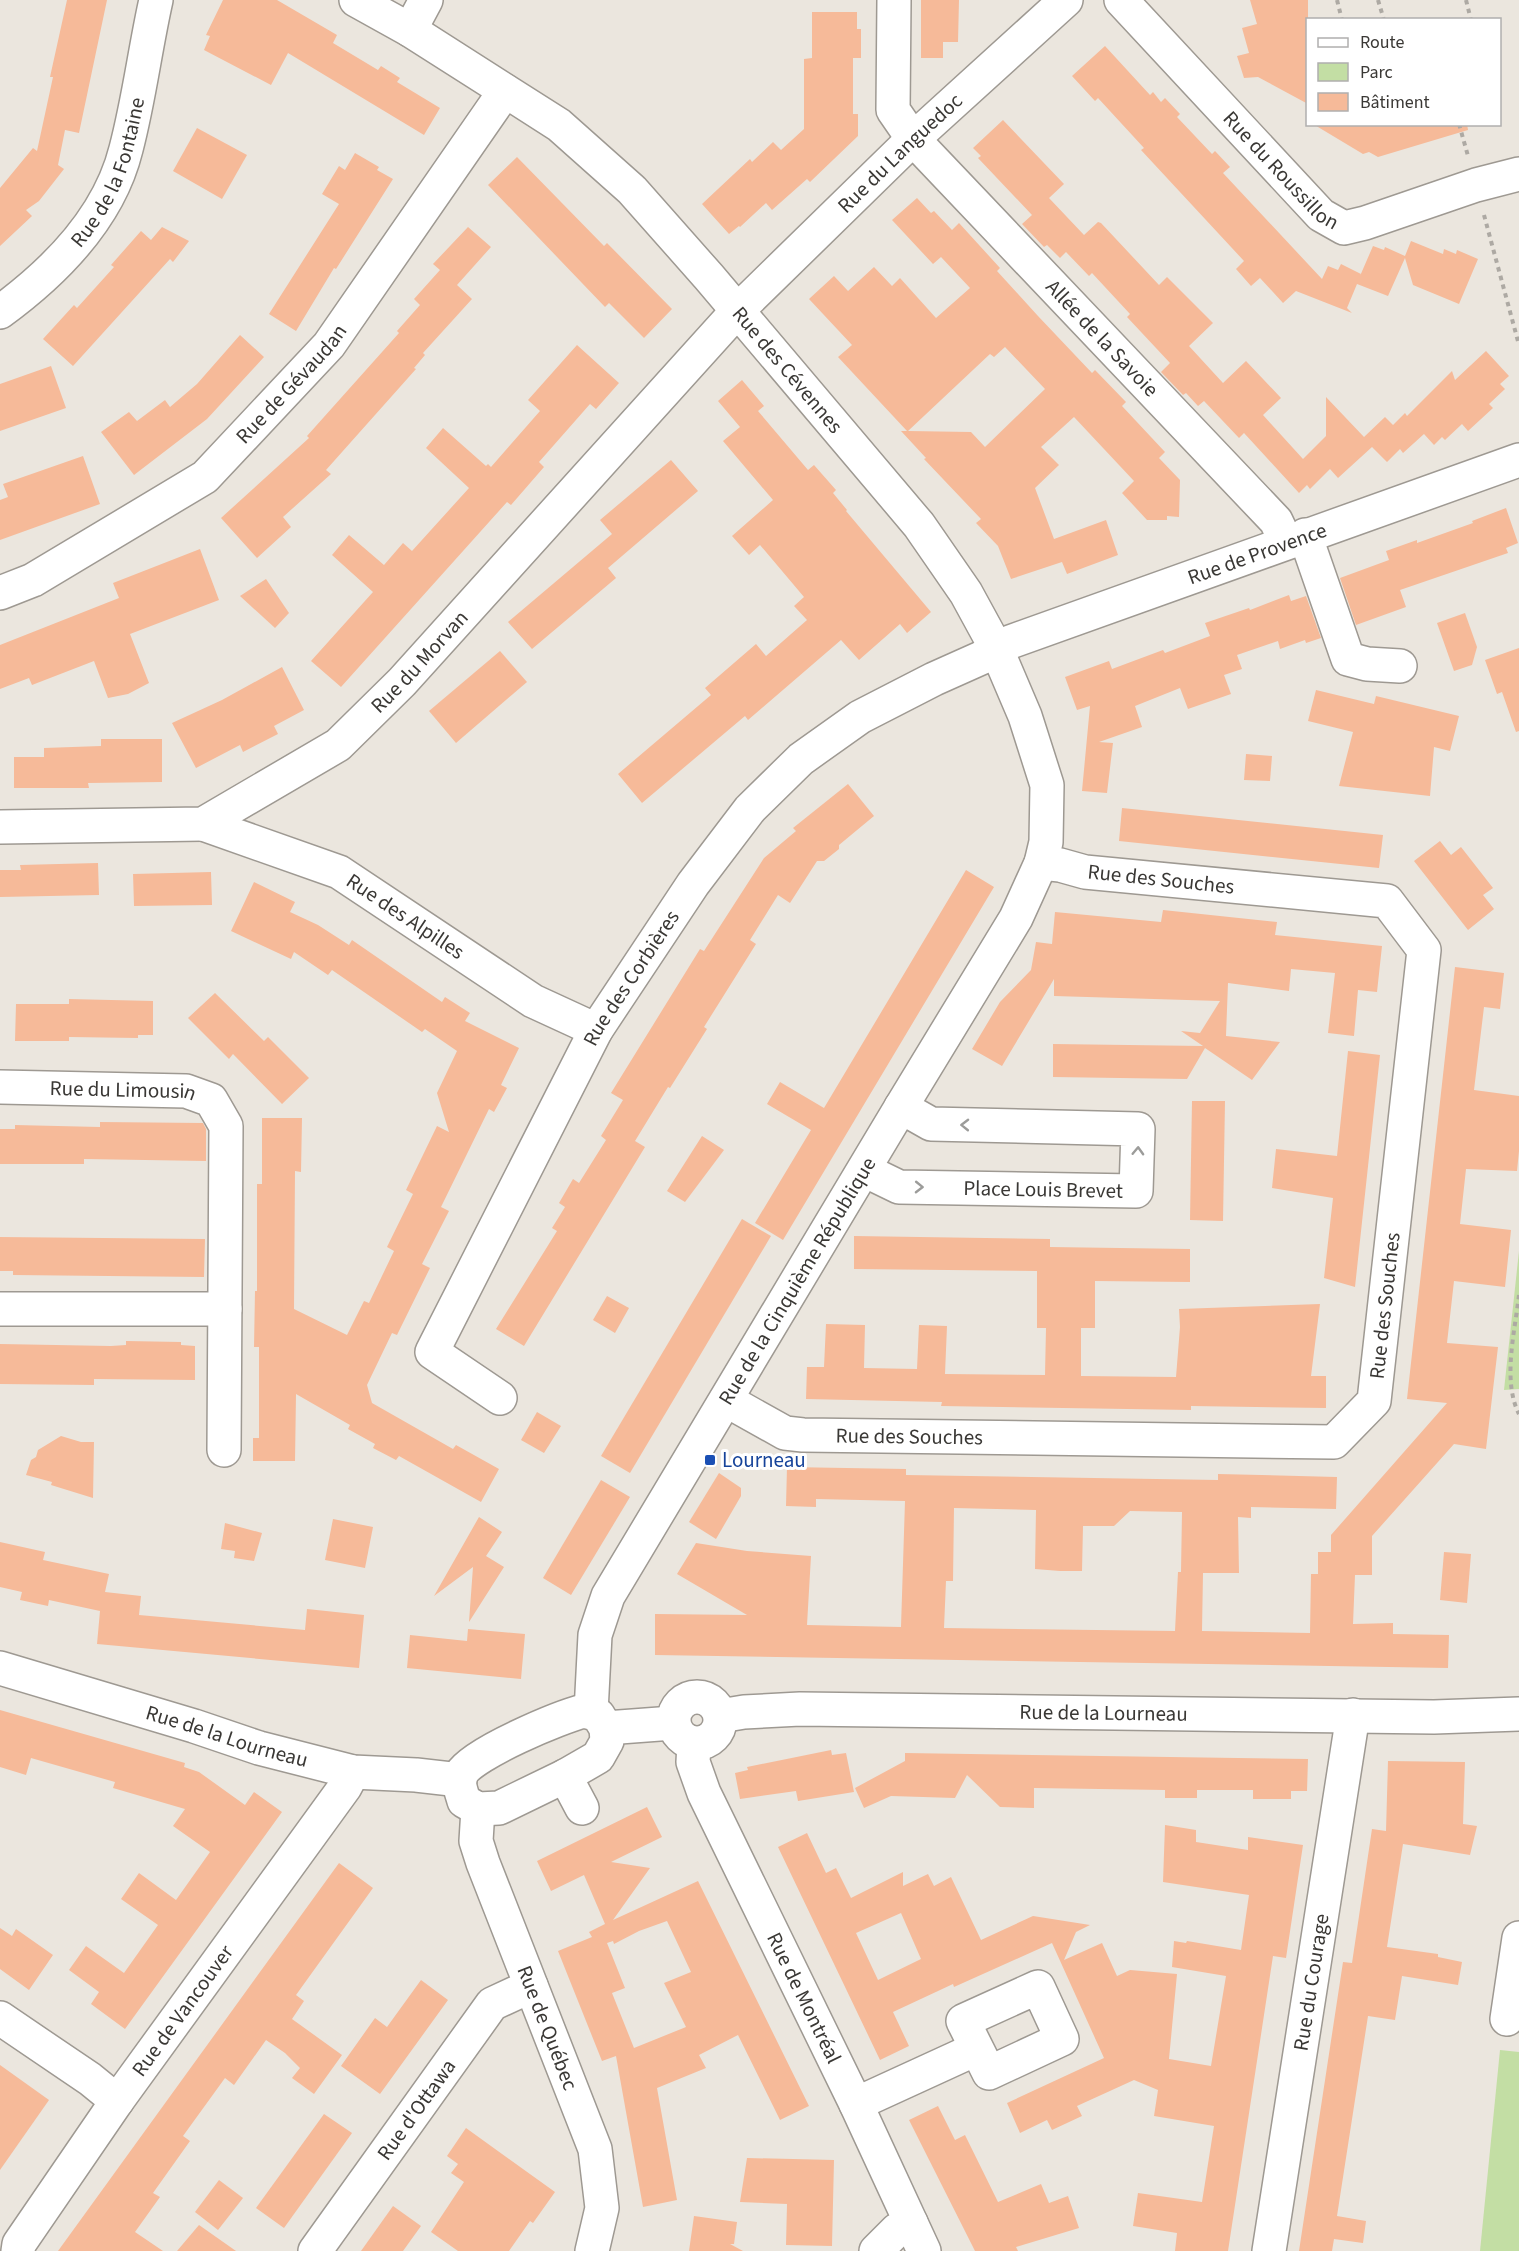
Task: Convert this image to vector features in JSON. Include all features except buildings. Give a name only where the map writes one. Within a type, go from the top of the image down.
[{"type":"street","name":"Rue de la Fontaine","points":[[0,312],[53,269],[86,231],[111,190],[126,150],[156,0]]},
{"type":"street","name":"Rue des Cévennes","points":[[356,0],[410,30],[559,125],[632,190],[738,310],[920,525],[966,593],[996,648],[1025,716],[1047,785],[1046,842],[1041,863]]},
{"type":"street","points":[[410,30],[426,0]]},
{"type":"street","name":"Allée de la Savoie","points":[[894,0],[893,110],[913,139],[1276,521],[1296,539],[1348,659],[1367,664],[1400,666]]},
{"type":"street","name":"Rue du Languedoc","points":[[738,310],[913,139],[1066,0]]},
{"type":"street","name":"Rue du Roussillon","points":[[1121,0],[1321,215],[1344,228],[1476,185],[1519,174]]},
{"type":"street","name":"Rue de Gévaudan","points":[[0,593],[33,580],[205,477],[329,345],[505,90]]},
{"type":"street","name":"Rue du Morvan","points":[[0,827],[203,824],[338,745],[402,682],[738,310]]},
{"type":"street","name":"Rue de Provence","points":[[996,648],[1519,460]]},
{"type":"street","name":"Rue des Corbières","points":[[500,1398],[432,1352],[596,1030],[693,884],[750,809],[801,759],[860,717],[981,658],[996,648]]},
{"type":"street","name":"Rue des Alpilles","points":[[203,824],[339,872],[533,1001],[596,1030]]},
{"type":"street","name":"Rue de la Cinquième République","points":[[598,1720],[595,1635],[608,1596],[1016,918],[1041,863]]},
{"type":"street","name":"Rue des Souches","points":[[726,1400],[785,1433],[803,1436],[1334,1442],[1374,1401],[1424,950],[1387,901],[1085,872],[1060,865],[1041,863]]},
{"type":"street","name":"Rue du Limousin","points":[[0,1087],[186,1091],[211,1100],[226,1126],[224,1450]]},
{"type":"street","name":"Place Louis Brevet","points":[[864,1170],[899,1187],[1136,1191],[1138,1129],[931,1124],[901,1107]]},
{"type":"street","points":[[0,1309],[225,1310]]},
{"type":"street","name":"Rue de la Lourneau","points":[[0,1668],[194,1726],[259,1748],[353,1772],[460,1780]]},
{"type":"street","name":"Rue de la Lourneau","points":[[684,1733],[706,1742],[719,1729],[720,1716],[744,1712],[800,1709],[1434,1717],[1519,1714]]},
{"type":"street","points":[[598,1720],[607,1741],[597,1757],[565,1776],[498,1808],[478,1809],[464,1801],[460,1780],[468,1766],[501,1746],[565,1716],[584,1711],[598,1720],[684,1733]]},
{"type":"street","name":"Rue du Courage","points":[[1269,2251],[1353,1715]]},
{"type":"street","name":"Rue de Montréal","points":[[684,1733],[704,1793],[856,2104],[918,2237]]},
{"type":"street","name":"Rue de Vancouver","points":[[18,2251],[20,2244],[117,2101],[345,1787],[353,1772]]},
{"type":"street","points":[[565,1776],[582,1808]]},
{"type":"street","name":"Rue de Québec","points":[[478,1809],[476,1841],[595,2149],[602,2208],[592,2251]]},
{"type":"street","points":[[1507,2019],[1519,1938]]},
{"type":"street","name":"Rue d'Ottawa","points":[[315,2251],[492,2004],[531,1986]]},
{"type":"street","points":[[0,2018],[90,2079],[117,2101]]},
{"type":"street","points":[[856,2104],[976,2049]]},
{"type":"street","points":[[876,2251],[897,2230],[918,2237]]},
{"type":"path","points":[[1337,0],[1342,18]]},
{"type":"path","points":[[1378,0],[1383,18]]},
{"type":"path","points":[[1466,0],[1470,18]]},
{"type":"path","points":[[1476,185],[1519,345]]},
{"type":"path","points":[[1519,1295],[1510,1384],[1514,1405],[1519,1414]]},
{"type":"green space","points":[[1519,1251],[1519,1389],[1504,1390]]},
{"type":"green space","points":[[1500,2050],[1519,2052],[1519,2251],[1480,2251]]},
{"type":"place","name":"Lourneau","points":[[710,1460]]}]
